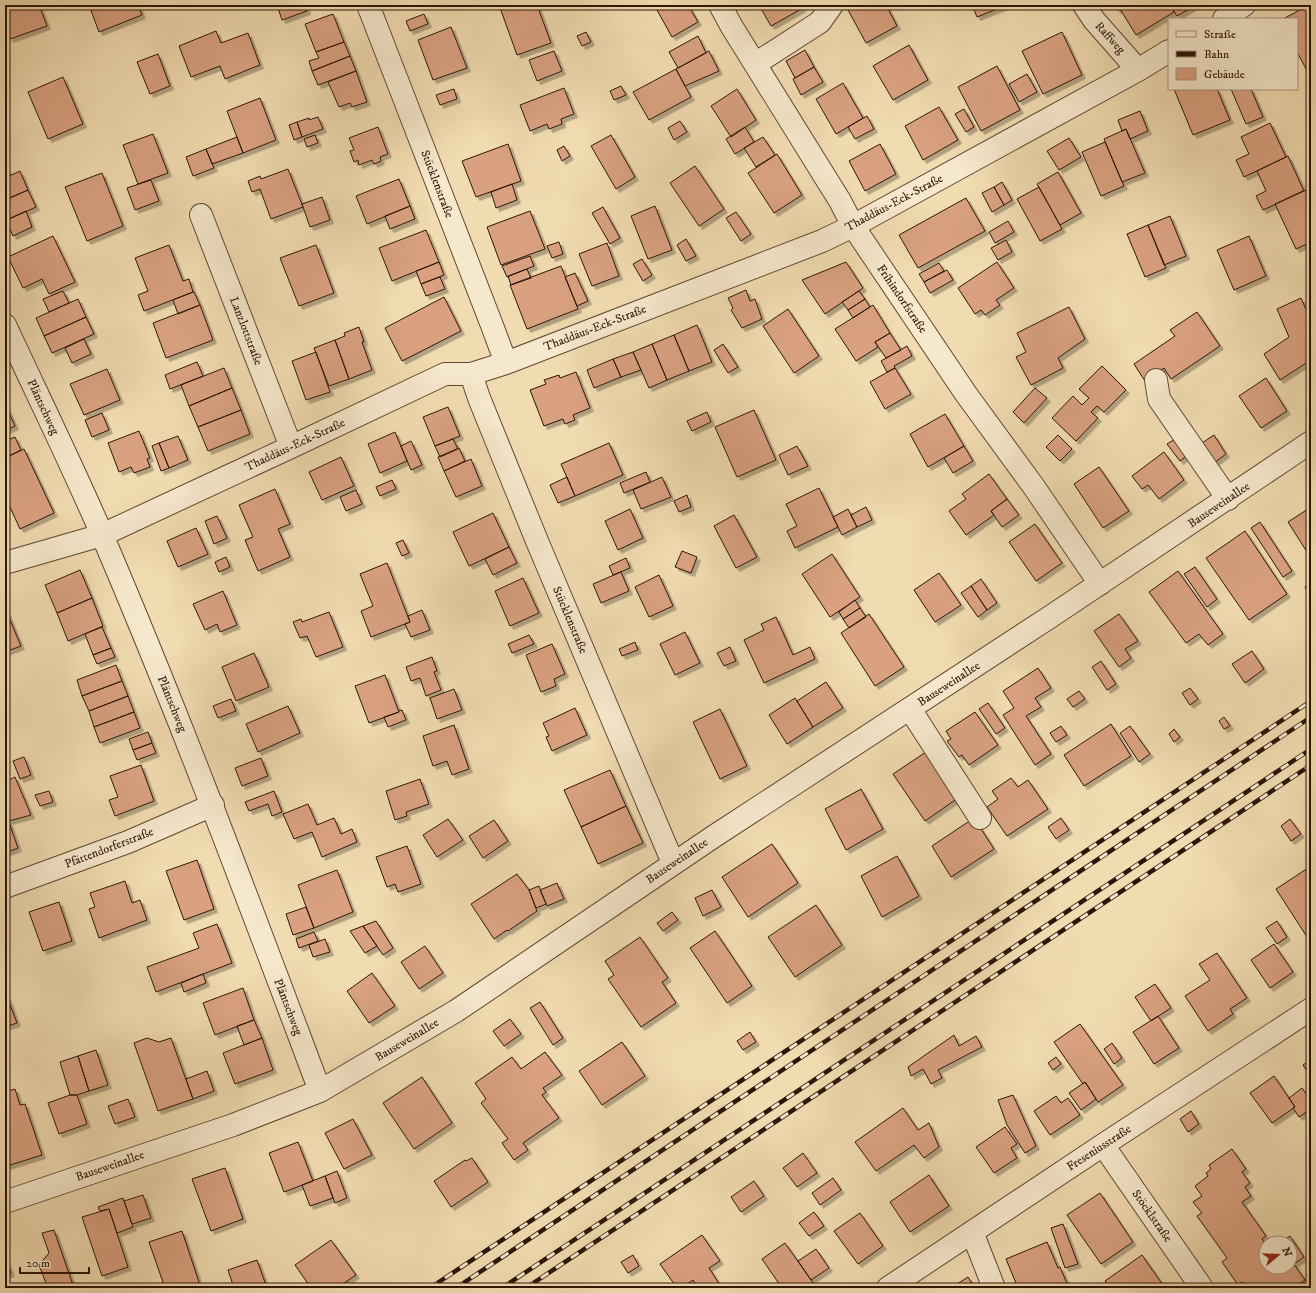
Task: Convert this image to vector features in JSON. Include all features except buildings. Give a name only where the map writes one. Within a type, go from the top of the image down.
[{"type":"street","name":"Stücklenstraße","points":[[368,5],[506,362]]},
{"type":"street","name":"Frihindorfstraße","points":[[720,5],[732,27],[840,201],[853,226],[966,394],[1034,487],[1100,584]]},
{"type":"street","points":[[755,64],[820,22],[832,5]]},
{"type":"street","name":"Raffweg","points":[[1084,5],[1094,20],[1138,70]]},
{"type":"street","points":[[1225,18],[1244,5]]},
{"type":"street","name":"Thaddäus-Eck-Straße","points":[[5,564],[102,535],[445,374],[471,374],[506,362],[822,241],[853,226],[1168,53]]},
{"type":"street","name":"Lanzlottstraße","points":[[201,215],[291,447]]},
{"type":"street","name":"Pläntschweg","points":[[5,325],[102,535],[182,728],[213,805],[320,1091]]},
{"type":"street","name":"Stücklenstraße","points":[[471,374],[536,541],[673,864]]},
{"type":"street","points":[[1156,380],[1159,399],[1228,499]]},
{"type":"street","name":"Bauseweinallee","points":[[5,1202],[233,1125],[320,1091],[456,1011],[673,864],[1100,584],[1311,442]]},
{"type":"street","points":[[910,709],[980,818]]},
{"type":"street","name":"Pfättendorferstraße","points":[[5,887],[128,842],[213,805]]},
{"type":"street","name":"Freseniusstraße","points":[[888,1288],[1311,1009]]},
{"type":"street","name":"Stöcklstraße","points":[[1103,1145],[1202,1288]]},
{"type":"street","points":[[972,1232],[994,1288]]},
{"type":"railway","points":[[430,1288],[1311,701]]},
{"type":"railway","points":[[456,1288],[1311,717]]},
{"type":"railway","points":[[502,1288],[1311,749]]},
{"type":"railway","points":[[526,1288],[1311,765]]}]
